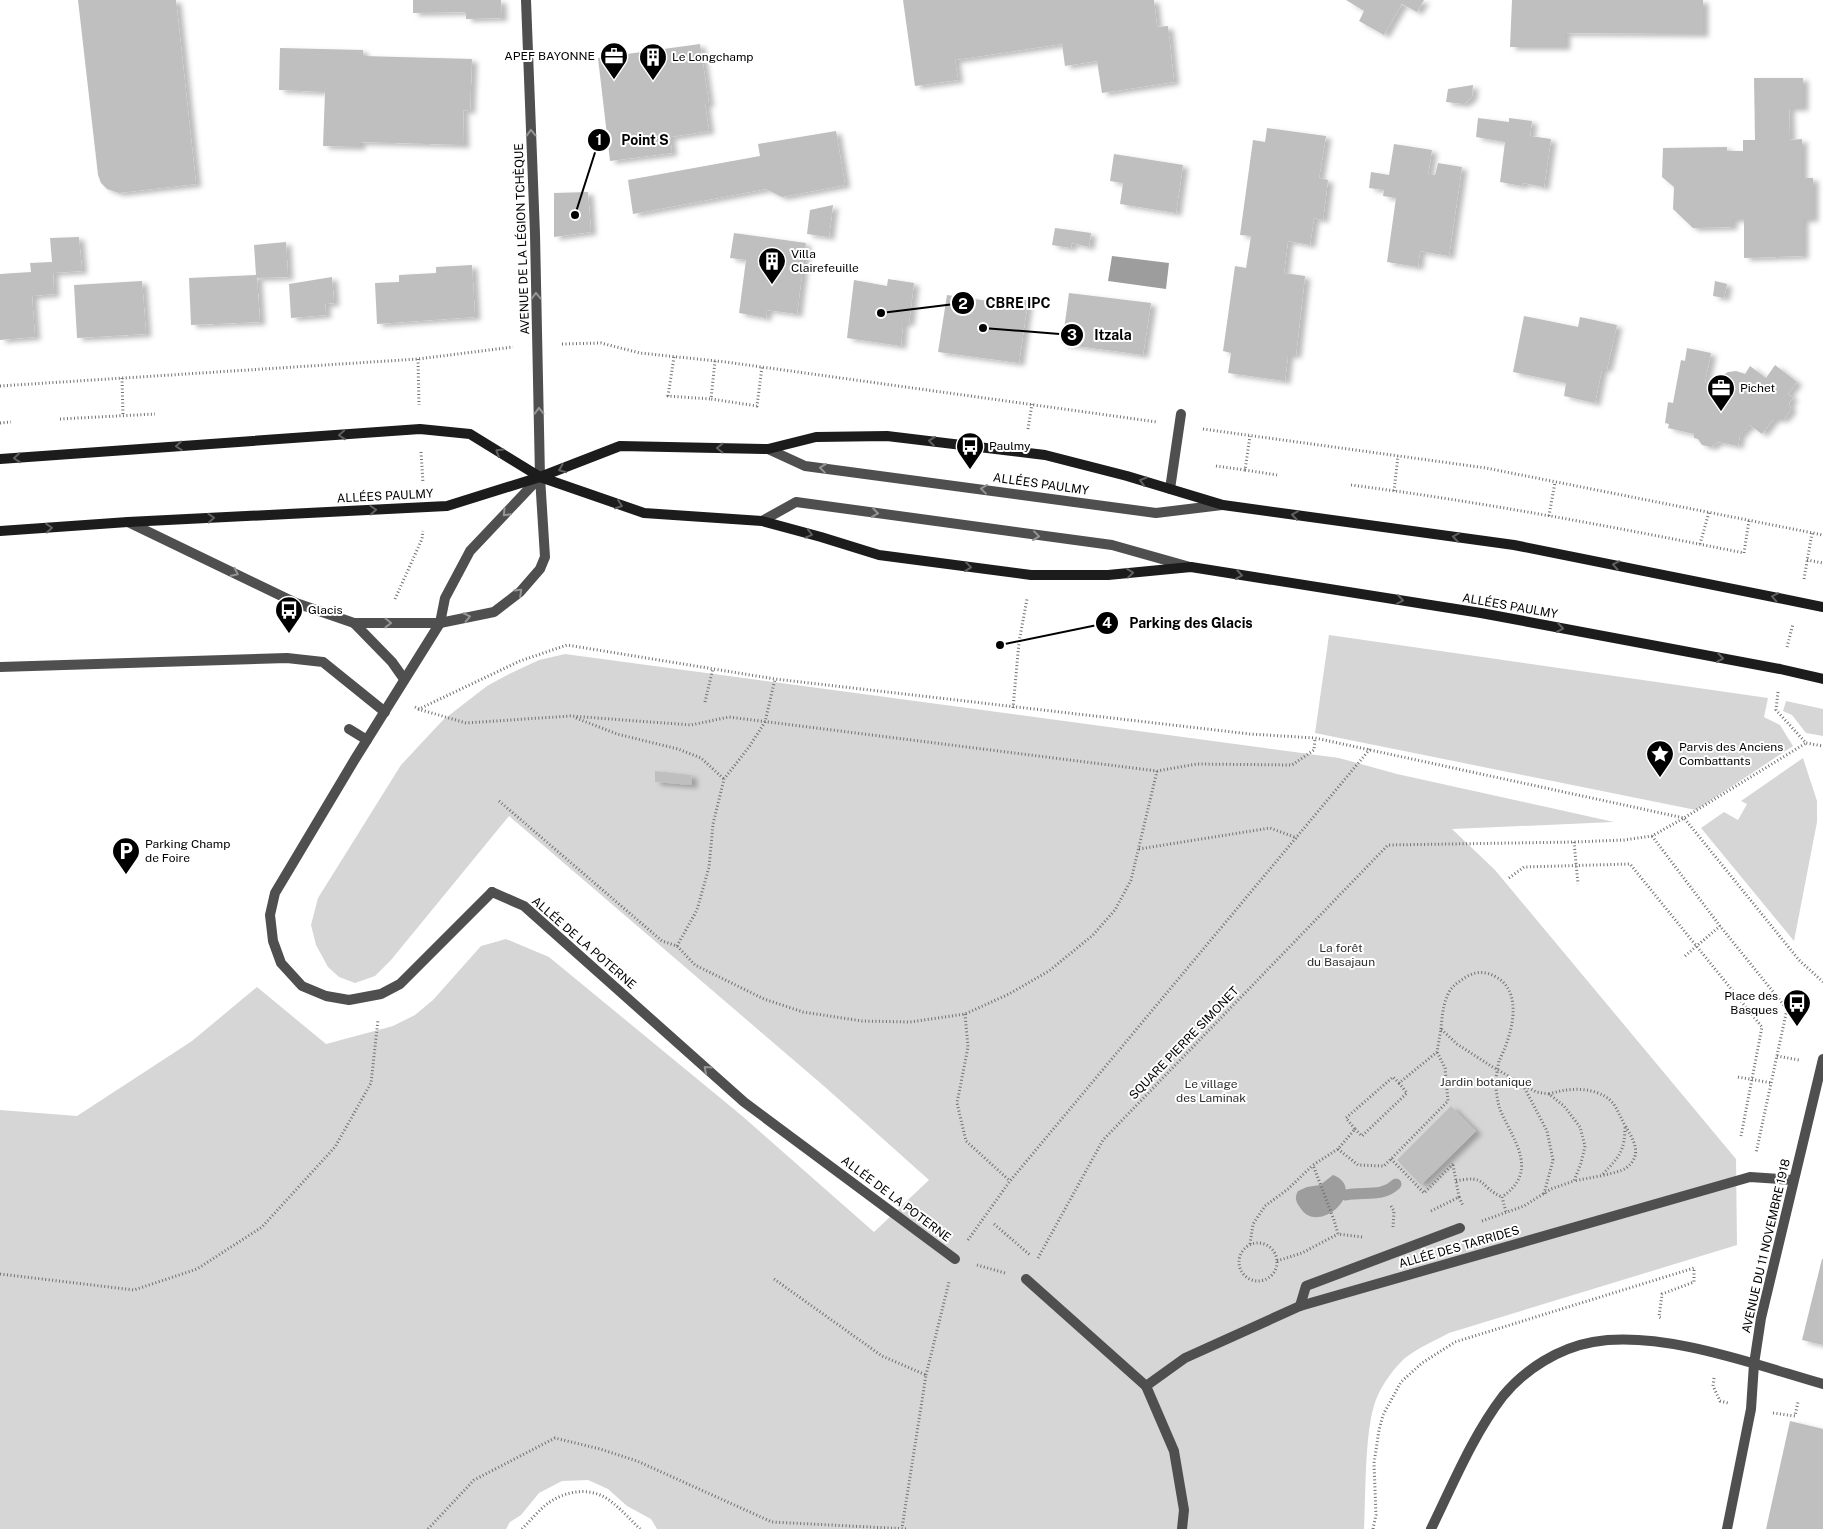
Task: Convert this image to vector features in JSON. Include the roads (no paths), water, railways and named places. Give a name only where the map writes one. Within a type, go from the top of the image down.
[{"type":"main road","points":[[0,459],[420,429],[470,434],[540,477],[620,446],[768,449],[816,438],[888,436],[1045,456],[1127,476],[1223,505],[1514,545],[1823,608]]},
{"type":"main road","name":"ALLÉES PAULMY","points":[[0,531],[128,522],[447,506],[540,477],[644,513],[762,522],[821,537],[879,555],[1031,575],[1108,575],[1191,567],[1480,613],[1771,667],[1823,679]]},
{"type":"street","name":"AVENUE DE LA LÉGION TCHÈQUE","points":[[526,0],[540,477]]},
{"type":"street","points":[[1170,489],[1181,414]]},
{"type":"street","name":"ALLÉES PAULMY","points":[[768,449],[805,466],[1156,513],[1223,505]]},
{"type":"street","name":"ALLÉE DE LA POTERNE","points":[[540,477],[470,551],[445,598],[440,623],[404,679],[275,893],[270,915],[273,941],[281,963],[302,986],[326,996],[349,1000],[381,994],[400,984],[492,892],[524,906],[744,1102],[955,1259]]},
{"type":"street","points":[[128,522],[296,603],[354,623],[440,623],[494,612],[520,592],[540,569],[545,557],[540,477]]},
{"type":"street","name":"ALLÉES PAULMY","points":[[762,522],[796,502],[1112,545],[1191,567]]},
{"type":"street","points":[[354,623],[392,662],[404,679]]},
{"type":"street","points":[[0,667],[287,658],[323,662],[385,712]]},
{"type":"street","points":[[349,729],[367,740]]},
{"type":"street","name":"AVENUE DU 11 NOVEMBRE 1918","points":[[1727,1529],[1751,1409],[1760,1318],[1823,1060]]},
{"type":"street","name":"ALLÉE DES TARRIDES","points":[[1146,1386],[1185,1358],[1300,1306],[1750,1177],[1793,1180]]},
{"type":"street","points":[[1300,1306],[1306,1286],[1460,1228]]},
{"type":"street","points":[[1026,1279],[1146,1386],[1174,1451],[1184,1510],[1182,1529]]},
{"type":"street","points":[[1431,1529],[1472,1446],[1504,1395],[1527,1372],[1539,1363],[1562,1351],[1592,1342],[1620,1340],[1658,1342],[1754,1364],[1823,1384]]},
{"type":"waterway","points":[[1346,1195],[1379,1193],[1396,1184]]},
{"type":"place","name":"APEF BAYONNE","points":[[614,80]]},
{"type":"place","name":"Le Longchamp","points":[[653,81]]},
{"type":"place","name":"Point S","points":[[575,215]]},
{"type":"place","name":"Villa Clairefeuille","points":[[772,285]]},
{"type":"place","name":"CBRE IPC","points":[[881,313]]},
{"type":"place","name":"Itzala","points":[[983,328]]},
{"type":"place","name":"Pichet","points":[[1721,412]]},
{"type":"place","name":"Paulmy","points":[[970,470]]},
{"type":"place","name":"Glacis","points":[[289,634]]},
{"type":"place","name":"Parking des Glacis","points":[[1000,645]]},
{"type":"place","name":"Parvis des Anciens Combattants","points":[[1660,778]]},
{"type":"place","name":"Parking Champ de Foire","points":[[126,875]]},
{"type":"place","name":"Place des Basques","points":[[1797,1027]]},
{"type":"park label","name":"La forêt du Basajaun","points":[[1341,955]]},
{"type":"park label","name":"Jardin botanique","points":[[1486,1082]]},
{"type":"park label","name":"Le village des Laminak","points":[[1211,1091]]}]
